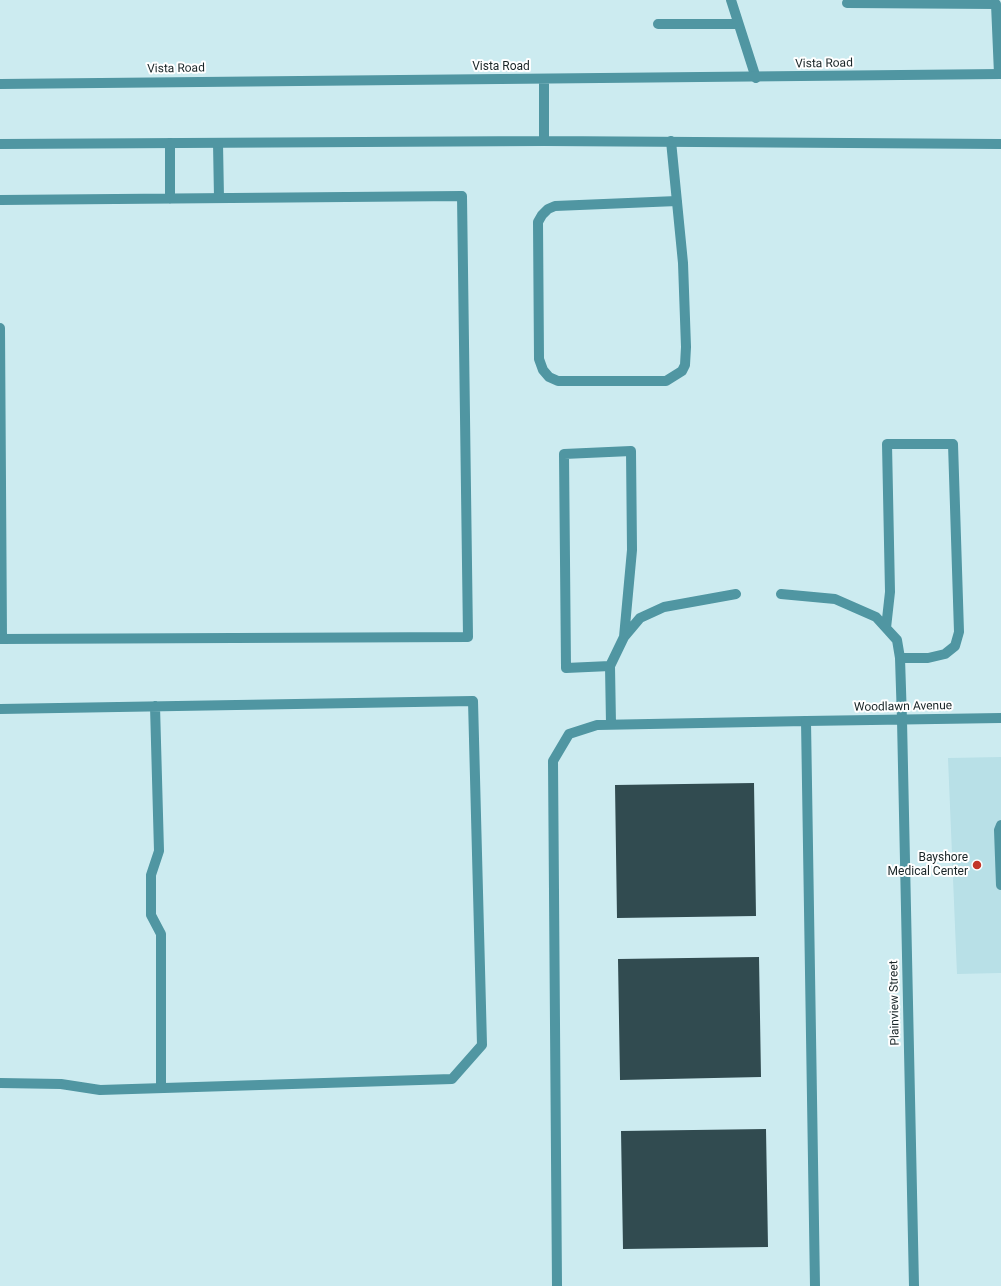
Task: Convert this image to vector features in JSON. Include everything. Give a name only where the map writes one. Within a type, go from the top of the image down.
[{"type":"street","points":[[731,0],[756,78]]},
{"type":"street","points":[[847,3],[996,4],[1000,74]]},
{"type":"street","points":[[658,24],[738,24]]},
{"type":"street","name":"Vista Road","points":[[0,84],[312,80],[756,78],[1000,74]]},
{"type":"street","points":[[544,80],[544,141]]},
{"type":"street","points":[[671,141],[677,201],[683,263],[685,365],[682,371],[666,381],[558,381],[549,377],[543,370],[539,359],[538,222],[542,216],[548,209],[555,206],[677,201]]},
{"type":"street","points":[[0,144],[671,141],[1001,144]]},
{"type":"street","points":[[170,143],[170,199]]},
{"type":"street","points":[[218,143],[219,198]]},
{"type":"street","points":[[0,200],[462,196],[468,637],[1,639],[0,328]]},
{"type":"street","points":[[886,628],[890,592],[887,444],[953,444],[959,632],[956,646],[945,654],[928,658],[900,658]]},
{"type":"street","points":[[610,666],[566,668],[564,454],[631,451],[632,550],[624,637]]},
{"type":"street","points":[[610,724],[610,666],[624,637],[640,618],[664,607],[736,594]]},
{"type":"street","name":"Plainview Street","points":[[781,594],[835,599],[876,617],[897,640],[900,658],[902,720],[914,1286]]},
{"type":"street","points":[[0,709],[473,701],[482,1045],[452,1079],[100,1090],[61,1084],[0,1084]]},
{"type":"street","points":[[155,706],[159,851],[151,875],[151,915],[161,934],[161,1088]]},
{"type":"street","name":"Woodlawn Avenue","points":[[557,1286],[553,761],[569,734],[597,725],[610,724],[1001,718]]},
{"type":"street","points":[[806,721],[815,1286]]},
{"type":"street","points":[[1001,825],[999,830],[1001,885]]},
{"type":"shaded area","name":"Bayshore Medical Center","points":[[1001,757],[1001,973],[957,974],[948,758]]},
{"type":"building","points":[[754,783],[756,916],[617,918],[615,785]]},
{"type":"building","points":[[759,957],[761,1077],[620,1080],[618,959]]},
{"type":"building","points":[[766,1129],[768,1247],[623,1249],[621,1131]]},
{"type":"place","name":"Bayshore Medical Center","points":[[977,865]]}]
